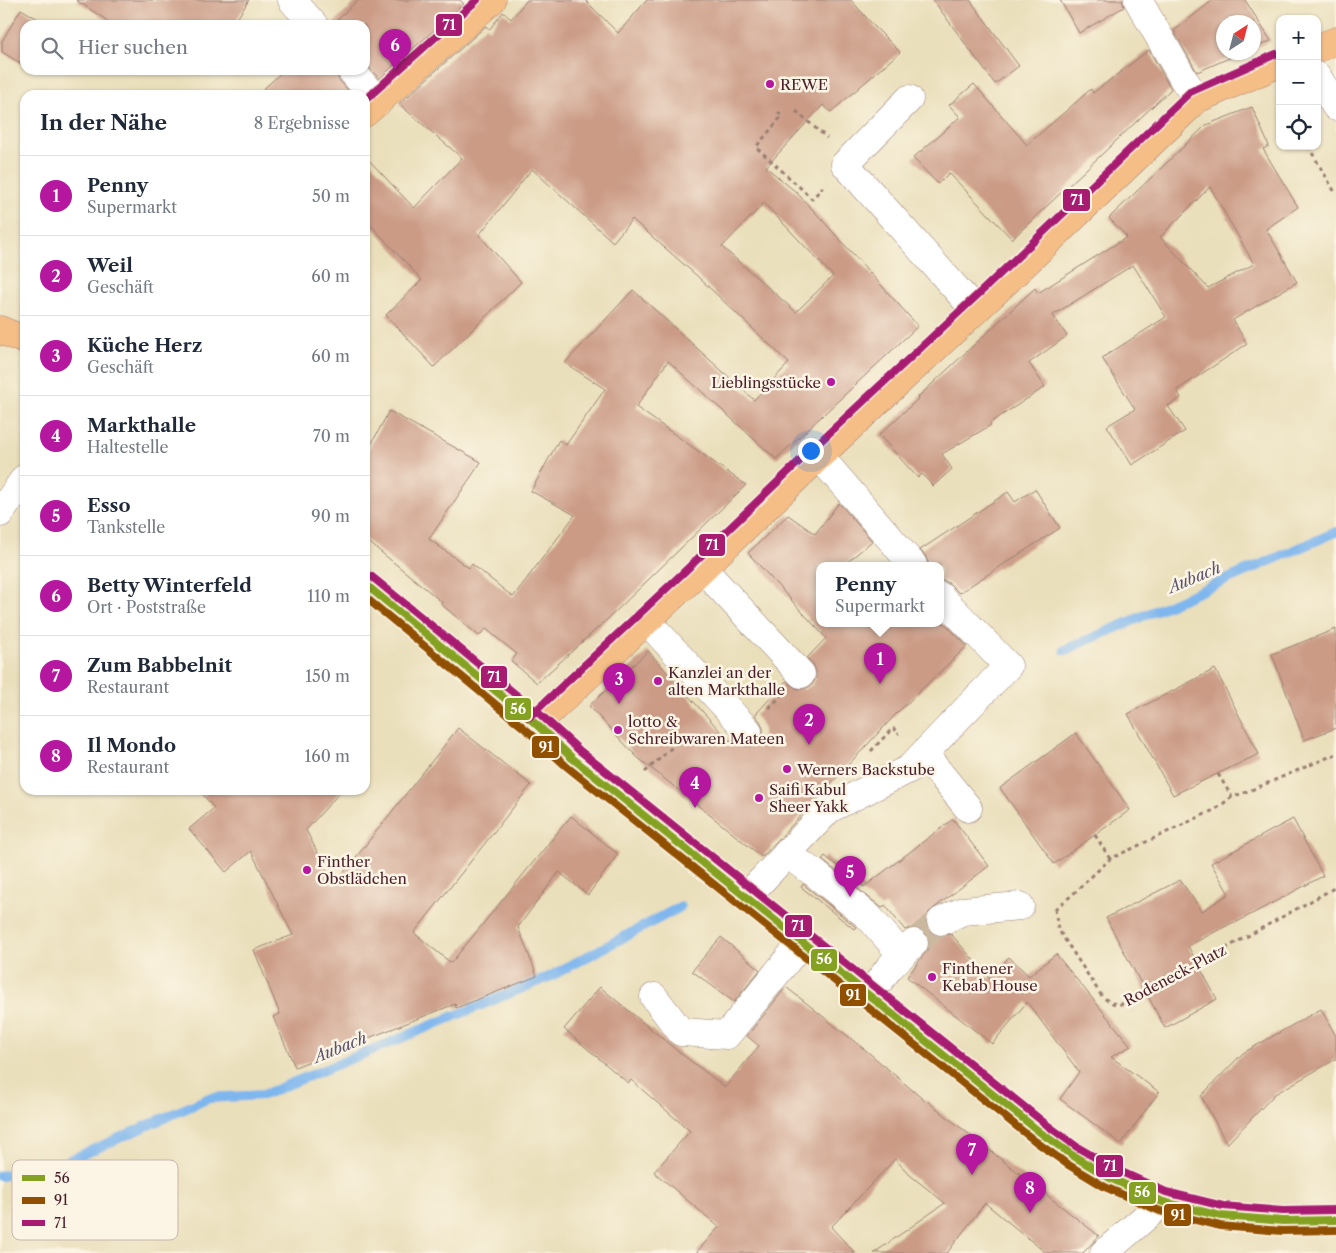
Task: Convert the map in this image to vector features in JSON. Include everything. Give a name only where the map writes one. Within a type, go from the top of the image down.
[{"type":"main road","points":[[372,107],[492,0]]},
{"type":"main road","points":[[1321,47],[1336,41]]},
{"type":"main road","points":[[536,724],[1197,99],[1276,64]]},
{"type":"main road","points":[[0,330],[20,338]]},
{"type":"main road","points":[[370,588],[536,724],[572,758],[1041,1133],[1072,1155],[1130,1188],[1163,1202],[1221,1216],[1283,1221],[1336,1220]]},
{"type":"street","points":[[292,0],[310,20]]},
{"type":"street","points":[[1138,0],[1197,99]]},
{"type":"street","points":[[354,75],[362,90]]},
{"type":"street","points":[[1321,83],[1336,107]]},
{"type":"street","points":[[909,99],[845,164],[975,310]]},
{"type":"street","points":[[819,456],[911,562]]},
{"type":"street","points":[[0,514],[20,485]]},
{"type":"street","points":[[702,568],[801,674]]},
{"type":"street","points":[[746,897],[828,809],[909,770],[1008,666],[944,600]]},
{"type":"street","points":[[647,621],[748,731]]},
{"type":"street","points":[[924,754],[968,808]]},
{"type":"street","points":[[786,854],[813,872],[908,949],[889,968],[869,995]]},
{"type":"street","points":[[941,921],[964,911],[1020,906]]},
{"type":"street","points":[[654,997],[681,1032],[727,1035],[802,942]]},
{"type":"street","points":[[1104,1253],[1163,1202]]},
{"type":"path","points":[[796,111],[833,144],[845,164]]},
{"type":"path","points":[[778,112],[782,116],[756,147],[805,192]]},
{"type":"path","points":[[1310,150],[1336,194]]},
{"type":"path","points":[[748,731],[801,674]]},
{"type":"path","points":[[671,739],[676,745]]},
{"type":"path","points":[[645,772],[679,741]]},
{"type":"path","points":[[1020,906],[1055,908],[1072,895],[1110,859],[1216,809],[1232,797],[1336,754]]},
{"type":"path","points":[[1218,774],[1232,797]]},
{"type":"path","points":[[1095,835],[1110,859]]},
{"type":"path","name":"Rodeneck-Platz","points":[[1055,908],[1058,929],[1101,995],[1107,1001],[1120,1005],[1127,1003],[1336,887]]},
{"type":"building","points":[[76,0],[249,0],[236,20],[106,20]]},
{"type":"building","points":[[358,0],[460,0],[464,4],[379,79],[370,68],[370,20],[337,20]]},
{"type":"building","points":[[527,0],[585,0],[618,33],[647,0],[851,0],[900,52],[831,112],[823,105],[766,167],[797,193],[918,326],[776,459],[668,361],[636,407],[746,485],[613,614],[537,683],[511,661],[517,654],[486,629],[479,636],[441,604],[442,602],[370,543],[370,447],[389,411],[481,462],[429,539],[469,568],[472,564],[513,597],[575,515],[531,491],[559,440],[566,445],[605,389],[565,363],[633,290],[754,400],[789,363],[696,275],[632,219],[613,242],[532,169],[479,235],[521,282],[434,367],[386,315],[422,280],[370,224],[370,161],[414,208],[462,158],[399,104],[486,26],[489,30],[503,12],[511,19]],"holes":[[[764,203],[833,276],[796,312],[722,247]]]},
{"type":"building","points":[[933,0],[970,0],[1019,66],[995,84]]},
{"type":"building","points":[[1060,0],[1122,0],[1124,7],[1079,33]]},
{"type":"building","points":[[1213,0],[1245,0],[1255,15],[1216,15],[1216,60],[1225,60],[1197,72],[1174,31]]},
{"type":"building","points":[[21,9],[40,20],[20,20],[20,63],[2,52],[2,41]]},
{"type":"building","points":[[1261,25],[1271,41],[1261,45]]},
{"type":"building","points":[[1149,50],[1171,89],[1012,239],[949,173],[938,184],[913,158],[960,117],[949,105],[974,84],[1027,145],[1091,89],[1093,93]]},
{"type":"building","points":[[279,75],[337,75],[348,90],[262,90]]},
{"type":"building","points":[[1252,107],[1269,146],[1263,149],[1298,207],[1266,229],[1297,282],[1233,320],[1247,344],[1177,390],[1181,398],[1168,406],[1185,431],[1132,465],[1107,426],[1135,409],[1102,358],[1166,317],[1133,265],[1053,315],[1067,336],[1029,363],[1045,387],[990,423],[991,425],[942,454],[952,469],[933,486],[922,474],[918,478],[879,435],[1035,288],[1038,293],[1127,237],[1109,218],[1206,125]],"holes":[[[1210,187],[1254,264],[1208,288],[1160,237]]]},
{"type":"building","points":[[1035,489],[1060,528],[959,593],[944,581],[944,562],[928,562],[920,550],[1008,492],[1015,502]]},
{"type":"building","points":[[839,503],[872,541],[848,562],[816,562],[816,627],[944,627],[944,623],[967,646],[897,713],[762,857],[637,757],[589,706],[648,651],[730,742],[733,738],[744,746],[758,743],[763,736],[763,728],[755,715],[786,681],[797,689],[805,689],[812,685],[816,678],[816,671],[813,664],[807,658],[826,638],[748,553],[788,515],[815,534]]},
{"type":"building","points":[[1336,629],[1336,728],[1304,740],[1272,654]]},
{"type":"building","points":[[1215,669],[1259,754],[1173,795],[1128,714]]},
{"type":"building","points":[[458,728],[531,785],[414,933],[451,963],[571,816],[618,854],[588,895],[559,872],[518,927],[537,976],[456,1008],[455,1004],[295,1067],[273,1017],[280,1014],[254,950],[293,935],[251,851],[226,872],[189,829],[214,808],[203,795],[338,795],[306,830],[334,885]]},
{"type":"building","points":[[1076,733],[1130,810],[1054,864],[1000,788]]},
{"type":"building","points":[[953,819],[989,866],[929,912],[925,920],[927,928],[939,936],[951,934],[990,979],[1009,957],[1029,976],[1056,954],[1131,1046],[1111,1057],[1159,1092],[1121,1144],[1060,1099],[1079,1072],[1027,1002],[992,1044],[907,977],[929,948],[929,939],[925,932],[918,928],[905,930],[885,905],[882,908],[822,860],[825,856],[864,887]]},
{"type":"building","points":[[1293,819],[1323,876],[1188,946],[1217,999],[1165,1028],[1106,918],[1180,880],[1202,911],[1229,894],[1211,863]]},
{"type":"building","points":[[803,884],[856,927],[854,929],[801,887]]},
{"type":"building","points":[[721,937],[760,970],[734,1002],[692,971]]},
{"type":"building","points":[[600,987],[675,1049],[725,1087],[759,1046],[747,1036],[786,987],[869,1053],[925,1101],[1099,1236],[1083,1253],[1046,1253],[985,1203],[947,1253],[874,1253],[945,1203],[910,1175],[895,1159],[831,1227],[855,1253],[696,1253],[719,1227],[654,1172],[690,1131],[631,1080],[628,1083],[564,1029]]},
{"type":"building","points":[[1321,1009],[1336,1036],[1336,1059],[1275,1094],[1227,1144],[1201,1096],[1243,1053]]},
{"type":"waterway","name":"Aubach","points":[[1065,650],[1336,532]]},
{"type":"waterway","name":"Aubach","points":[[70,1160],[209,1098],[263,1095],[549,977],[680,907]]},
{"type":"waterway","name":"Aubach","points":[[0,1176],[12,1174]]},
{"type":"tunnel","points":[[915,942],[941,921]]},
{"type":"transit line","name":"71","points":[[370,96],[477,0]]},
{"type":"transit line","name":"71","points":[[529,717],[1190,92],[1276,54]]},
{"type":"transit line","name":"71","points":[[371,576],[542,716],[579,750],[1077,1147],[1115,1169],[1166,1192],[1223,1206],[1283,1211],[1336,1210]]},
{"type":"transit line","name":"56","points":[[370,588],[536,724],[572,758],[1041,1133],[1072,1155],[1110,1178],[1163,1202],[1221,1216],[1283,1221],[1336,1220]]},
{"type":"transit line","name":"91","points":[[370,601],[529,732],[566,766],[1035,1141],[1067,1164],[1105,1187],[1160,1211],[1220,1226],[1282,1231],[1336,1230]]},
{"type":"place","name":"Betty Winterfeld","points":[[395,70]]},
{"type":"place","name":"REWE","points":[[770,84]]},
{"type":"place","name":"Lieblingsstücke","points":[[831,382]]},
{"type":"place","name":"Kanzlei an der alten Markthalle","points":[[658,681]]},
{"type":"place","name":"Penny","points":[[880,684]]},
{"type":"place","name":"Küche Herz","points":[[619,704]]},
{"type":"place","name":"lotto & Schreibwaren Mateen","points":[[618,730]]},
{"type":"place","name":"Weil","points":[[809,745]]},
{"type":"place","name":"Werners Backstube","points":[[787,769]]},
{"type":"place","name":"Saifi Kabul Sheer Yakk","points":[[759,798]]},
{"type":"place","name":"Markthalle","points":[[695,808]]},
{"type":"place","name":"Finther Obstlädchen","points":[[307,870]]},
{"type":"place","name":"Esso","points":[[850,897]]},
{"type":"place","name":"Finthener Kebab House","points":[[932,977]]},
{"type":"place","name":"Zum Babbelnit","points":[[972,1175]]},
{"type":"place","name":"Il Mondo","points":[[1030,1213]]}]
